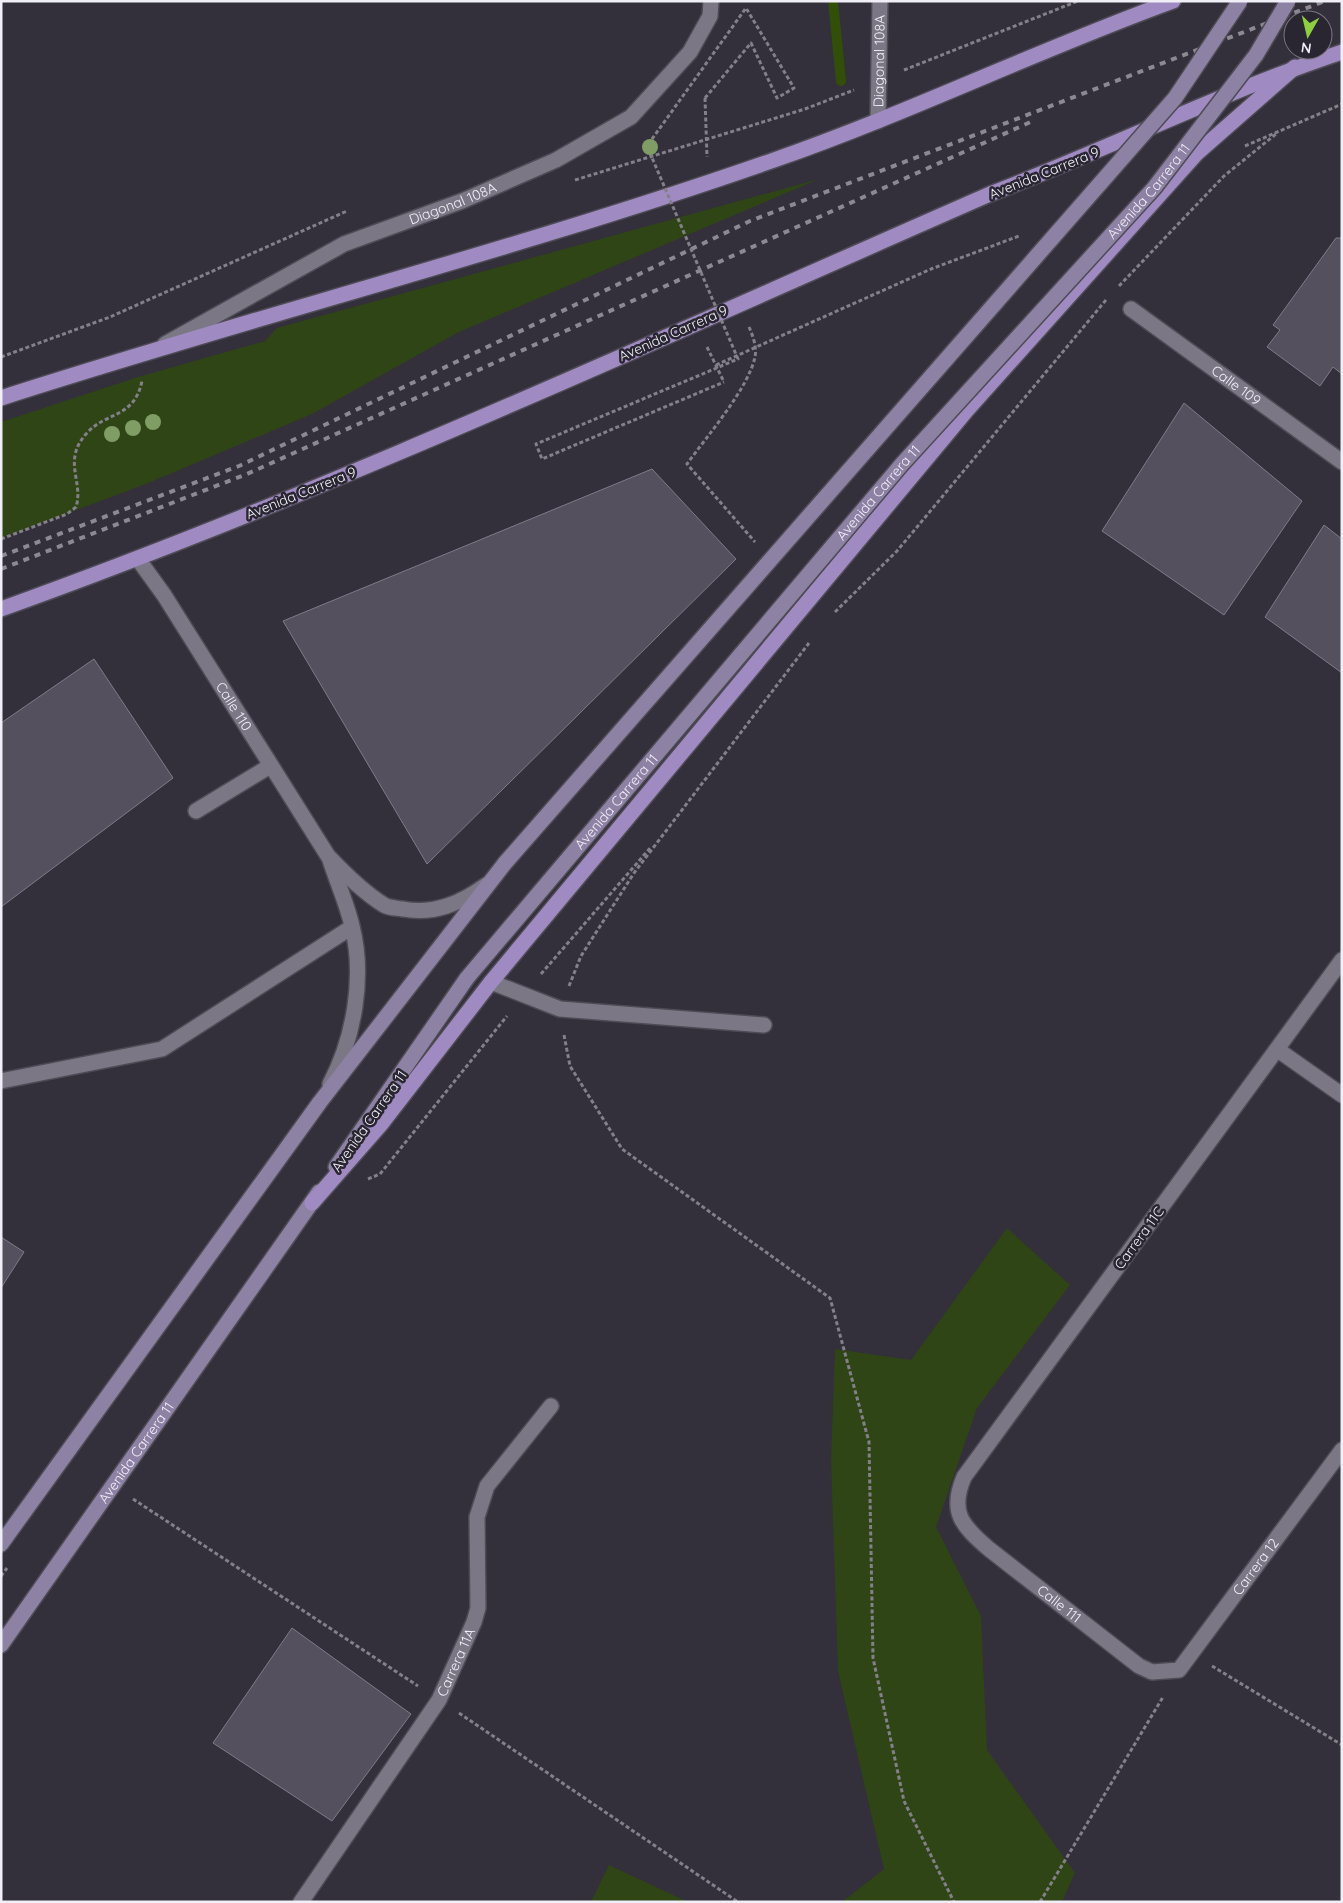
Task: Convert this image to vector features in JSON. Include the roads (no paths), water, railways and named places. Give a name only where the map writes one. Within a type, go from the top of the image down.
[{"type":"main road","points":[[2,397],[776,160],[878,121],[1090,31],[1173,1]]},
{"type":"main road","points":[[1,1544],[320,1102],[504,863],[1175,98],[1240,1]]},
{"type":"main road","name":"Avenida Carrera 11","points":[[1,1646],[312,1203],[467,978],[902,464],[1154,188],[1256,55],[1288,1]]},
{"type":"main road","name":"Avenida Carrera 9","points":[[1,609],[138,559],[319,487],[990,194],[1063,166],[1296,68],[1342,52]]},
{"type":"main road","points":[[312,1203],[382,1123],[491,982],[968,410],[1197,152],[1296,68]]},
{"type":"street","name":"Diagonal 108A","points":[[147,354],[344,244],[462,200],[556,160],[631,117],[690,52],[710,16],[711,1]]},
{"type":"street","name":"Diagonal 108A","points":[[878,121],[880,1]]},
{"type":"street","name":"Calle 109","points":[[1131,309],[1342,462]]},
{"type":"street","name":"Calle 110","points":[[138,559],[164,595],[328,856],[354,882],[386,906],[413,911],[440,909],[466,899],[489,883]]},
{"type":"street","points":[[196,812],[270,766]]},
{"type":"street","name":"Calle 110","points":[[320,1102],[337,1070],[349,1035],[356,999],[357,963],[352,927],[328,856]]},
{"type":"street","points":[[1,1081],[162,1049],[352,927]]},
{"type":"street","name":"Carrera 11C","points":[[962,1522],[958,1513],[957,1502],[964,1476],[1278,1050],[1342,960]]},
{"type":"street","points":[[491,982],[560,1009],[764,1025]]},
{"type":"street","points":[[1278,1050],[1342,1095]]},
{"type":"street","name":"Carrera 11A","points":[[301,1902],[439,1700],[474,1622],[478,1608],[477,1517],[488,1486],[551,1406]]},
{"type":"street","name":"Carrera 12","points":[[1171,1672],[1190,1654],[1342,1450]]},
{"type":"street","name":"Calle 111","points":[[962,1522],[989,1549],[1138,1666],[1152,1672],[1171,1672]]},
{"type":"waterway","points":[[833,1],[841,81]]},
{"type":"railway","points":[[1,556],[239,466],[750,221],[1325,1]]},
{"type":"railway","points":[[1,569],[247,474],[1035,120]]}]
